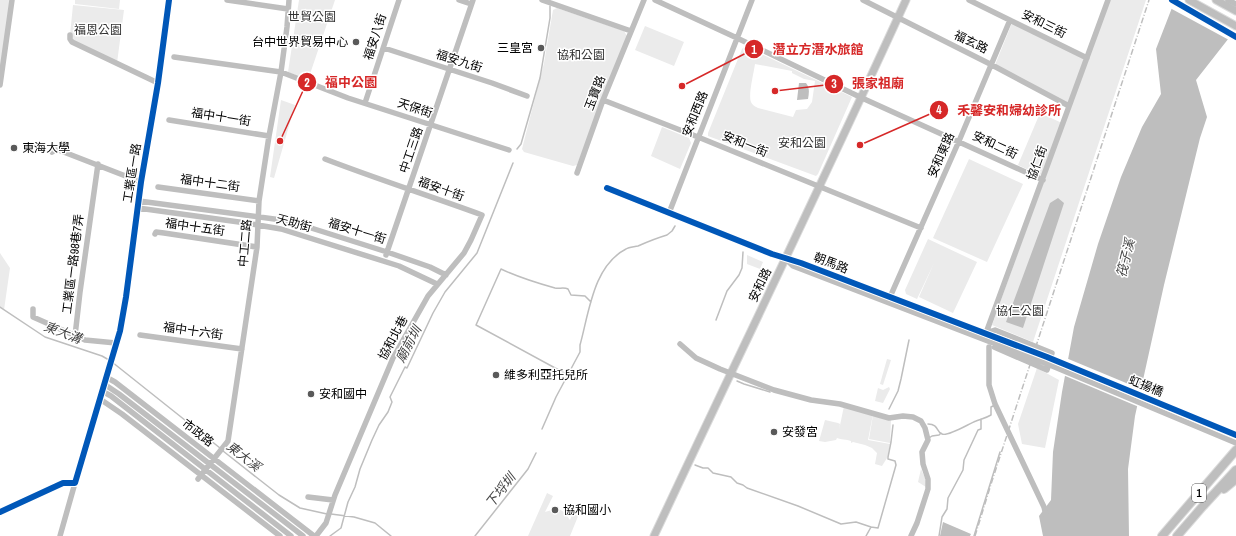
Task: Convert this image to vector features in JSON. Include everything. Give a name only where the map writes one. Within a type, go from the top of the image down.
[{"type":"highway","name":"1","points":[[1162,536],[1236,450]]},
{"type":"highway","name":"1","points":[[1177,536],[1236,470]]},
{"type":"highway","points":[[1192,518],[1236,479]]},
{"type":"main road","name":"安和路","points":[[654,536],[862,98],[906,0]]},
{"type":"main road","points":[[1189,0],[1236,26]]},
{"type":"main road","points":[[1216,0],[1236,11]]},
{"type":"street","points":[[0,85],[12,0]]},
{"type":"street","name":"工業區一路","points":[[106,377],[120,331],[126,297],[141,182],[158,83],[169,0]]},
{"type":"street","points":[[227,0],[288,9]]},
{"type":"street","name":"中工二路","points":[[200,477],[228,441],[257,247],[259,201],[281,72],[289,0]]},
{"type":"street","name":"福安八街","points":[[365,104],[399,0]]},
{"type":"street","points":[[459,0],[472,2]]},
{"type":"street","points":[[542,0],[631,30]]},
{"type":"street","name":"玉寶路","points":[[577,173],[603,100],[644,0]]},
{"type":"street","name":"安和二街","points":[[655,0],[862,98],[1043,180]]},
{"type":"street","name":"安和西路","points":[[668,214],[752,0]]},
{"type":"street","name":"福玄路","points":[[863,0],[992,65],[1069,106]]},
{"type":"street","name":"安和三街","points":[[969,0],[1087,58]]},
{"type":"street","name":"協仁街","points":[[986,333],[1108,0]]},
{"type":"street","points":[[1172,0],[1236,38]]},
{"type":"street","points":[[1228,0],[1236,4]]},
{"type":"street","name":"中工三路","points":[[384,261],[472,2]]},
{"type":"street","name":"安和東路","points":[[890,297],[992,65],[1010,20]]},
{"type":"street","points":[[70,35],[72,42],[158,83]]},
{"type":"street","name":"福安九街","points":[[384,48],[527,96]]},
{"type":"street","name":"天保街","points":[[174,57],[281,72],[365,104],[509,150]]},
{"type":"street","name":"安和一街","points":[[603,100],[698,136],[921,228]]},
{"type":"street","name":"福中十一街","points":[[169,120],[269,136]]},
{"type":"street","points":[[52,152],[56,149],[98,164],[141,182]]},
{"type":"street","name":"福安十街","points":[[325,160],[367,176],[482,215]]},
{"type":"street","name":"工業區一路98巷7弄","points":[[33,309],[33,317],[75,336],[98,164]]},
{"type":"street","name":"福中十二街","points":[[158,187],[259,201]]},
{"type":"street","name":"朝馬路","points":[[607,188],[668,214],[785,259],[801,263],[986,333],[1046,360]]},
{"type":"street","name":"天助街","points":[[139,201],[258,217]]},
{"type":"street","name":"天助街","points":[[138,208],[281,229],[399,266],[437,284]]},
{"type":"street","name":"協和北巷","points":[[315,536],[323,528],[327,520],[332,502],[393,358],[428,296],[464,253],[482,215]]},
{"type":"street","name":"福安十一街","points":[[258,217],[289,221],[387,252],[430,267],[446,275]]},
{"type":"street","name":"福中十五街","points":[[155,234],[156,232],[164,233],[257,247]]},
{"type":"street","name":"朝馬路","points":[[785,259],[794,266],[995,344],[1046,360]]},
{"type":"street","points":[[986,333],[995,330],[1052,353],[1047,370],[994,347],[995,344]]},
{"type":"street","name":"福中十六街","points":[[140,334],[242,349]]},
{"type":"street","points":[[75,336],[85,340],[115,346]]},
{"type":"street","points":[[680,344],[696,358],[730,374],[774,390],[811,400],[840,404],[889,418],[904,416],[913,417],[921,421],[925,428],[928,440],[922,452],[922,464],[928,479],[928,488],[917,523],[911,536]]},
{"type":"street","name":"虹揚橋","points":[[1046,360],[1236,435]]},
{"type":"street","name":"虹揚橋","points":[[1046,360],[1236,443]]},
{"type":"street","points":[[60,536],[106,377]]},
{"type":"street","name":"市政路","points":[[106,377],[119,385],[315,536]]},
{"type":"street","name":"市政路","points":[[104,384],[303,536]]},
{"type":"street","name":"市政路","points":[[102,391],[111,396],[291,536]]},
{"type":"street","points":[[100,399],[122,414],[200,477],[280,536]]},
{"type":"street","points":[[0,512],[63,483],[75,484]]},
{"type":"street","points":[[308,497],[332,502]]},
{"type":"green space","points":[[0,0],[12,0],[0,85]]},
{"type":"green space","points":[[75,0],[120,0],[119,9],[75,4]]},
{"type":"green space","name":"世貿公園","points":[[299,0],[335,0],[308,80],[288,72]]},
{"type":"green space","name":"協仁公園","points":[[1109,0],[1146,0],[1033,342],[992,325]]},
{"type":"green space","name":"福恩公園","points":[[73,5],[124,10],[117,63],[72,42],[70,35]]},
{"type":"green space","name":"協和公園","points":[[557,8],[624,31],[627,36],[577,165],[573,166],[524,152],[522,149],[544,63],[553,10]]},
{"type":"green space","points":[[1012,23],[1084,59],[1068,103],[995,65]]},
{"type":"green space","points":[[645,26],[684,42],[674,66],[635,50]]},
{"type":"green space","name":"安和公園","points":[[747,47],[852,97],[816,176],[708,136],[742,49]],"holes":[[[755,64],[792,71],[792,73],[804,79],[815,81],[812,102],[807,109],[796,110],[793,117],[758,108],[752,104],[750,94]]]},
{"type":"green space","points":[[281,100],[295,105],[274,178],[270,177]]},
{"type":"green space","points":[[1040,113],[1062,123],[1043,174],[1039,175],[1018,165]]},
{"type":"green space","points":[[662,127],[689,138],[691,143],[680,169],[651,156]]},
{"type":"green space","points":[[969,159],[1023,184],[987,262],[933,238]]},
{"type":"green space","points":[[928,239],[977,262],[953,313],[919,297],[934,263],[917,299],[906,294],[905,290]]},
{"type":"green space","points":[[0,253],[10,268],[4,310],[0,307]]},
{"type":"green space","points":[[747,255],[763,262],[760,269],[747,264]]},
{"type":"green space","points":[[887,359],[891,360],[883,385],[880,384]]},
{"type":"green space","points":[[1037,368],[1059,380],[1045,448],[1022,444],[1018,424]]},
{"type":"green space","points":[[889,387],[890,389],[883,403],[875,401],[878,388],[883,390]]},
{"type":"green space","points":[[844,406],[873,414],[868,440],[890,444],[887,458],[882,466],[875,464],[877,453],[872,448],[865,445],[853,442],[851,443],[851,441],[837,438],[836,440],[825,442],[819,441],[825,420],[840,424],[839,430]]},
{"type":"green space","points":[[873,415],[891,420],[890,443],[869,439]]},
{"type":"green space","points":[[921,469],[925,478],[926,487],[918,482]]},
{"type":"green space","points":[[547,493],[553,496],[545,512],[557,509],[565,513],[570,520],[575,506],[581,509],[570,536],[528,536]]},
{"type":"water","name":"筏子溪","points":[[1175,0],[1236,0],[1236,29],[1196,80],[1207,117],[1200,138],[1164,285],[1135,416],[1128,469],[1129,536],[1043,536],[1039,516],[1051,500],[1053,452],[1074,327],[1098,244],[1121,177],[1142,127],[1161,94],[1156,49]]},
{"type":"water","points":[[799,83],[806,83],[809,91],[808,99],[797,100]]},
{"type":"water","points":[[1058,198],[1064,203],[1023,328],[1006,322],[1050,203]]},
{"type":"water","points":[[943,522],[971,534],[970,536],[940,536]]},
{"type":"pier","points":[[1173,0],[1236,0],[1236,32],[1229,40],[1170,8]]},
{"type":"pier","points":[[1066,358],[1143,390],[1139,407],[1063,375]]},
{"type":"waterway","points":[[517,149],[521,144],[540,78],[550,18],[550,6]]},
{"type":"waterway","name":"廟前圳","points":[[330,536],[341,528],[348,502],[355,487],[360,469],[379,425],[388,412],[392,402],[390,397],[405,367],[407,368],[433,313],[445,292],[477,253],[513,163]]},
{"type":"waterway","points":[[542,429],[556,397],[580,352],[580,345],[594,291],[599,278],[606,267],[615,257],[626,249],[667,235],[675,226]]},
{"type":"waterway","points":[[716,320],[727,291],[739,275],[742,268],[743,252]]},
{"type":"waterway","points":[[568,375],[476,325],[501,269],[541,284],[555,288],[566,288],[571,295],[585,296],[591,302]]},
{"type":"waterway","name":"東大溝","points":[[0,307],[45,337],[102,356],[109,360]]},
{"type":"waterway","points":[[889,409],[898,391],[909,340]]},
{"type":"waterway","points":[[989,347],[989,385],[995,404],[1044,507],[1046,515]]},
{"type":"waterway","name":"東大溪","points":[[112,362],[220,448]]},
{"type":"waterway","points":[[737,381],[770,392]]},
{"type":"waterway","points":[[928,424],[934,425],[942,434],[949,434],[991,415],[991,407],[995,405]]},
{"type":"waterway","points":[[939,536],[942,517],[947,509],[948,498],[963,470],[964,460],[978,430],[981,429],[981,419]]},
{"type":"waterway","points":[[866,536],[871,527],[878,528],[896,465],[895,461],[888,459],[893,425]]},
{"type":"waterway","points":[[929,438],[941,433]]},
{"type":"waterway","name":"東大溪","points":[[223,451],[279,495],[300,508],[327,514]]},
{"type":"waterway","points":[[974,536],[1000,452]]},
{"type":"waterway","name":"下埒圳","points":[[475,536],[528,469],[536,453]]},
{"type":"waterway","points":[[695,465],[708,468],[713,473],[731,477],[737,483],[747,488],[798,506],[841,524],[856,522],[871,527]]},
{"type":"waterway","name":"東大溪","points":[[331,514],[354,517],[375,523],[391,536]]},
{"type":"railway","points":[[975,536],[1149,0]]},
{"type":"cycle path","points":[[0,512],[63,483],[75,483],[120,331],[141,182],[158,83],[169,0]]},
{"type":"cycle path","points":[[1172,0],[1236,37]]},
{"type":"cycle path","points":[[607,188],[772,254],[801,263],[1047,357],[1236,435]]},
{"type":"place","name":"台中世界貿易中心","points":[[356,42]]},
{"type":"place","name":"三皇宮","points":[[541,48]]},
{"type":"place","name":"潛立方潛水旅館","points":[[682,86]]},
{"type":"place","name":"張家祖廟","points":[[775,91]]},
{"type":"place","name":"福中公園","points":[[280,141]]},
{"type":"place","name":"禾馨安和婦幼診所","points":[[860,145]]},
{"type":"place","name":"東海大學","points":[[14,148]]},
{"type":"place","name":"維多利亞托兒所","points":[[496,375]]},
{"type":"place","name":"安和國中","points":[[311,394]]},
{"type":"place","name":"安發宮","points":[[774,432]]},
{"type":"place","name":"協和國小","points":[[555,510]]}]
